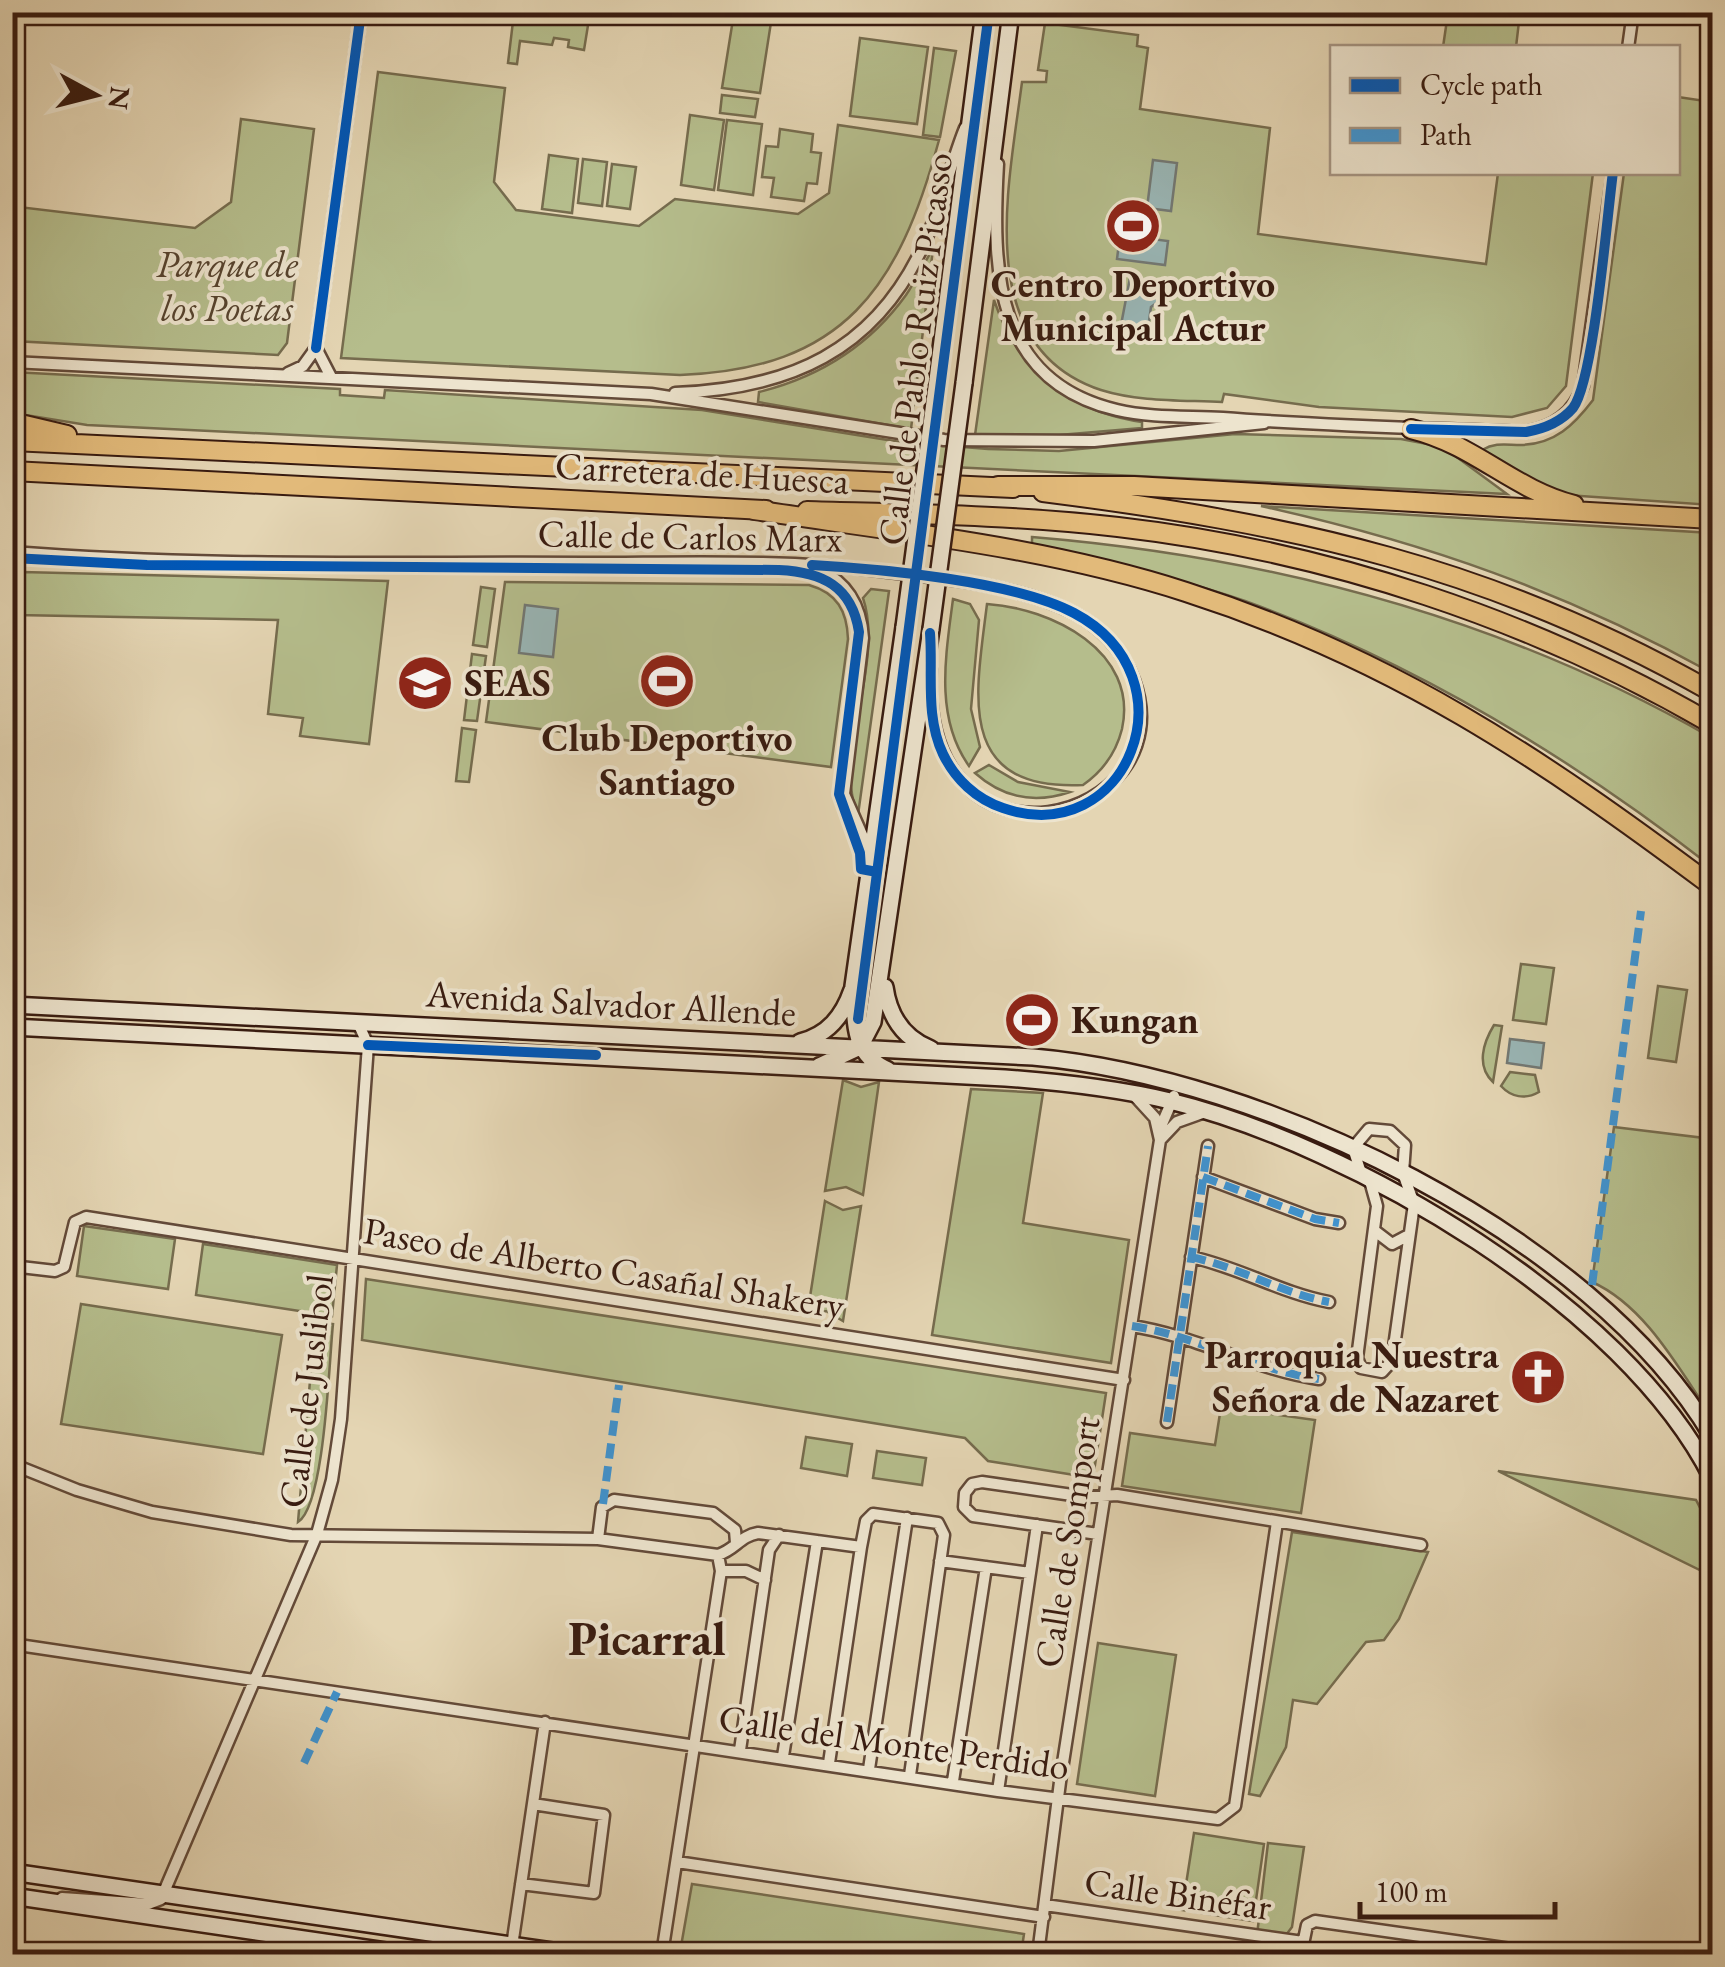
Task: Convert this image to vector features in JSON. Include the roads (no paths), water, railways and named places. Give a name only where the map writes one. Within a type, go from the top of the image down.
[{"type":"highway","points":[[12,422],[142,446]]},
{"type":"highway","points":[[1411,430],[1456,442],[1553,499],[1614,514]]},
{"type":"highway","name":"Carretera de Huesca","points":[[12,441],[998,486],[1214,514],[1412,560],[1547,610],[1712,692]]},
{"type":"highway","name":"Carretera de Huesca","points":[[12,472],[1063,522],[1270,553],[1343,570],[1488,618],[1619,674],[1712,724]]},
{"type":"highway","points":[[998,486],[1134,486],[1712,518]]},
{"type":"highway","points":[[754,510],[1036,554],[1106,570],[1185,592],[1319,641],[1424,691],[1550,767],[1712,886]]},
{"type":"main road","name":"Calle de Pablo Ruiz Picasso","points":[[860,1047],[853,986],[984,12]]},
{"type":"main road","name":"Calle de Pablo Ruiz Picasso","points":[[860,1047],[873,1022],[883,972],[1011,12]]},
{"type":"main road","name":"Calle de Pablo Ruiz Picasso","points":[[883,972],[888,1005],[902,1031],[939,1052]]},
{"type":"main road","name":"Calle de Pablo Ruiz Picasso","points":[[787,1044],[828,1028],[838,1018],[853,986]]},
{"type":"main road","name":"Avenida Salvador Allende","points":[[12,1005],[1076,1061],[1198,1088],[1353,1148],[1403,1173],[1509,1238],[1600,1308],[1673,1380],[1712,1436]]},
{"type":"main road","name":"Avenida Salvador Allende","points":[[12,1027],[1053,1082],[1170,1101],[1208,1112],[1367,1180],[1482,1246],[1606,1341],[1661,1400],[1712,1478]]},
{"type":"main road","name":"Avenida Salvador Allende","points":[[816,1067],[860,1047]]},
{"type":"main road","points":[[860,1047],[871,1061],[896,1073]]},
{"type":"main road","points":[[12,1872],[573,1954]]},
{"type":"main road","points":[[12,1896],[406,1954]]},
{"type":"street","points":[[278,376],[302,366],[316,348],[362,12]]},
{"type":"street","points":[[1628,45],[1633,12]]},
{"type":"street","points":[[1002,74],[996,264],[1005,310],[1026,350],[1059,384],[1101,406],[1140,414],[1411,430],[1526,432],[1557,421],[1580,396],[1612,175]]},
{"type":"street","points":[[12,362],[650,394],[722,391],[774,380],[816,362],[864,330],[896,294],[918,258],[970,113]]},
{"type":"street","points":[[316,348],[331,378]]},
{"type":"street","points":[[650,394],[944,440],[1094,441],[1264,423]]},
{"type":"street","name":"Calle de Carlos Marx","points":[[12,552],[147,560],[807,565],[1004,591],[1055,604],[1090,623],[1122,656],[1140,696],[1136,741],[1120,774],[1088,800],[1054,813],[1017,812],[979,797],[951,768],[935,733],[930,631]]},
{"type":"street","name":"Calle de Pablo Ruiz Picasso","points":[[807,565],[841,582],[860,612],[863,638],[844,794],[871,856]]},
{"type":"street","points":[[30,1028],[42,1006]]},
{"type":"street","points":[[358,1023],[368,1045]]},
{"type":"street","name":"Calle de Juslibol","points":[[164,1893],[317,1534],[338,1445],[368,1045]]},
{"type":"street","points":[[1159,1136],[1170,1101],[1198,1088]]},
{"type":"street","points":[[1131,1093],[1150,1110],[1159,1136]]},
{"type":"street","points":[[1159,1136],[1177,1122],[1208,1112]]},
{"type":"street","points":[[1369,1129],[1390,1131],[1405,1145],[1403,1173],[1414,1204],[1392,1361],[1382,1372],[1364,1370],[1357,1358],[1377,1206],[1353,1148],[1369,1129]]},
{"type":"street","name":"Calle de Somport","points":[[1038,1954],[1058,1796],[1159,1136]]},
{"type":"street","points":[[1166,1422],[1208,1146]]},
{"type":"street","points":[[1203,1177],[1315,1219],[1340,1223]]},
{"type":"street","name":"Paseo de Alberto Casañal Shakery","points":[[12,1266],[54,1271],[68,1262],[76,1220],[86,1216],[1124,1380]]},
{"type":"street","points":[[1374,1230],[1380,1240],[1392,1244],[1409,1235]]},
{"type":"street","points":[[1191,1258],[1220,1263],[1304,1297],[1329,1302]]},
{"type":"street","points":[[1132,1326],[1179,1334],[1290,1375],[1320,1379]]},
{"type":"street","points":[[12,1464],[77,1490],[152,1512],[292,1535],[598,1539],[718,1555],[753,1534],[862,1547]]},
{"type":"street","points":[[1098,1534],[968,1512],[964,1501],[972,1484],[1002,1484],[1422,1545]]},
{"type":"street","points":[[598,1539],[602,1507],[611,1500],[716,1514],[734,1530],[736,1543]]},
{"type":"street","points":[[828,1763],[870,1516],[907,1518],[942,1526],[910,1775]]},
{"type":"street","points":[[869,1769],[907,1518]]},
{"type":"street","name":"Calle del Monte Perdido","points":[[12,1644],[954,1781],[998,1791],[1211,1818],[1232,1812],[1278,1522]]},
{"type":"street","points":[[998,1791],[1038,1525]]},
{"type":"street","points":[[740,1750],[770,1544],[779,1536]]},
{"type":"street","points":[[783,1756],[817,1541]]},
{"type":"street","points":[[662,1954],[721,1571],[718,1555]]},
{"type":"street","points":[[940,1562],[1030,1573]]},
{"type":"street","points":[[954,1781],[986,1567]]},
{"type":"street","points":[[721,1571],[746,1571],[765,1580]]},
{"type":"street","points":[[512,1946],[545,1722]]},
{"type":"street","points":[[521,1884],[594,1893],[604,1815],[533,1804]]},
{"type":"street","name":"Calle Binéfar","points":[[677,1862],[1044,1912],[1303,1942]]},
{"type":"street","points":[[32,1899],[82,1897],[152,1904],[164,1893]]},
{"type":"street","points":[[1301,1954],[1307,1925],[1315,1921],[1547,1954]]},
{"type":"water","points":[[1153,160],[1177,163],[1171,211],[1147,208]]},
{"type":"water","points":[[1120,235],[1168,241],[1165,265],[1117,259]]},
{"type":"water","points":[[1130,278],[1165,287],[1162,299],[1151,307],[1148,328],[1121,325]]},
{"type":"water","points":[[525,605],[558,609],[553,657],[519,653]]},
{"type":"water","points":[[1510,1039],[1544,1043],[1541,1068],[1507,1063]]},
{"type":"place","name":"Centro Deportivo Municipal Actur","points":[[1133,226]]},
{"type":"place","name":"Club Deportivo Santiago","points":[[667,681]]},
{"type":"place","name":"SEAS","points":[[425,683]]},
{"type":"place","name":"Kungan","points":[[1032,1020]]},
{"type":"place","name":"Parroquia Nuestra Señora de Nazaret","points":[[1538,1377]]},
{"type":"district","name":"Picarral","points":[[647,1638]]},
{"type":"park label","name":"Parque de los Poetas","points":[[227,286]]}]
